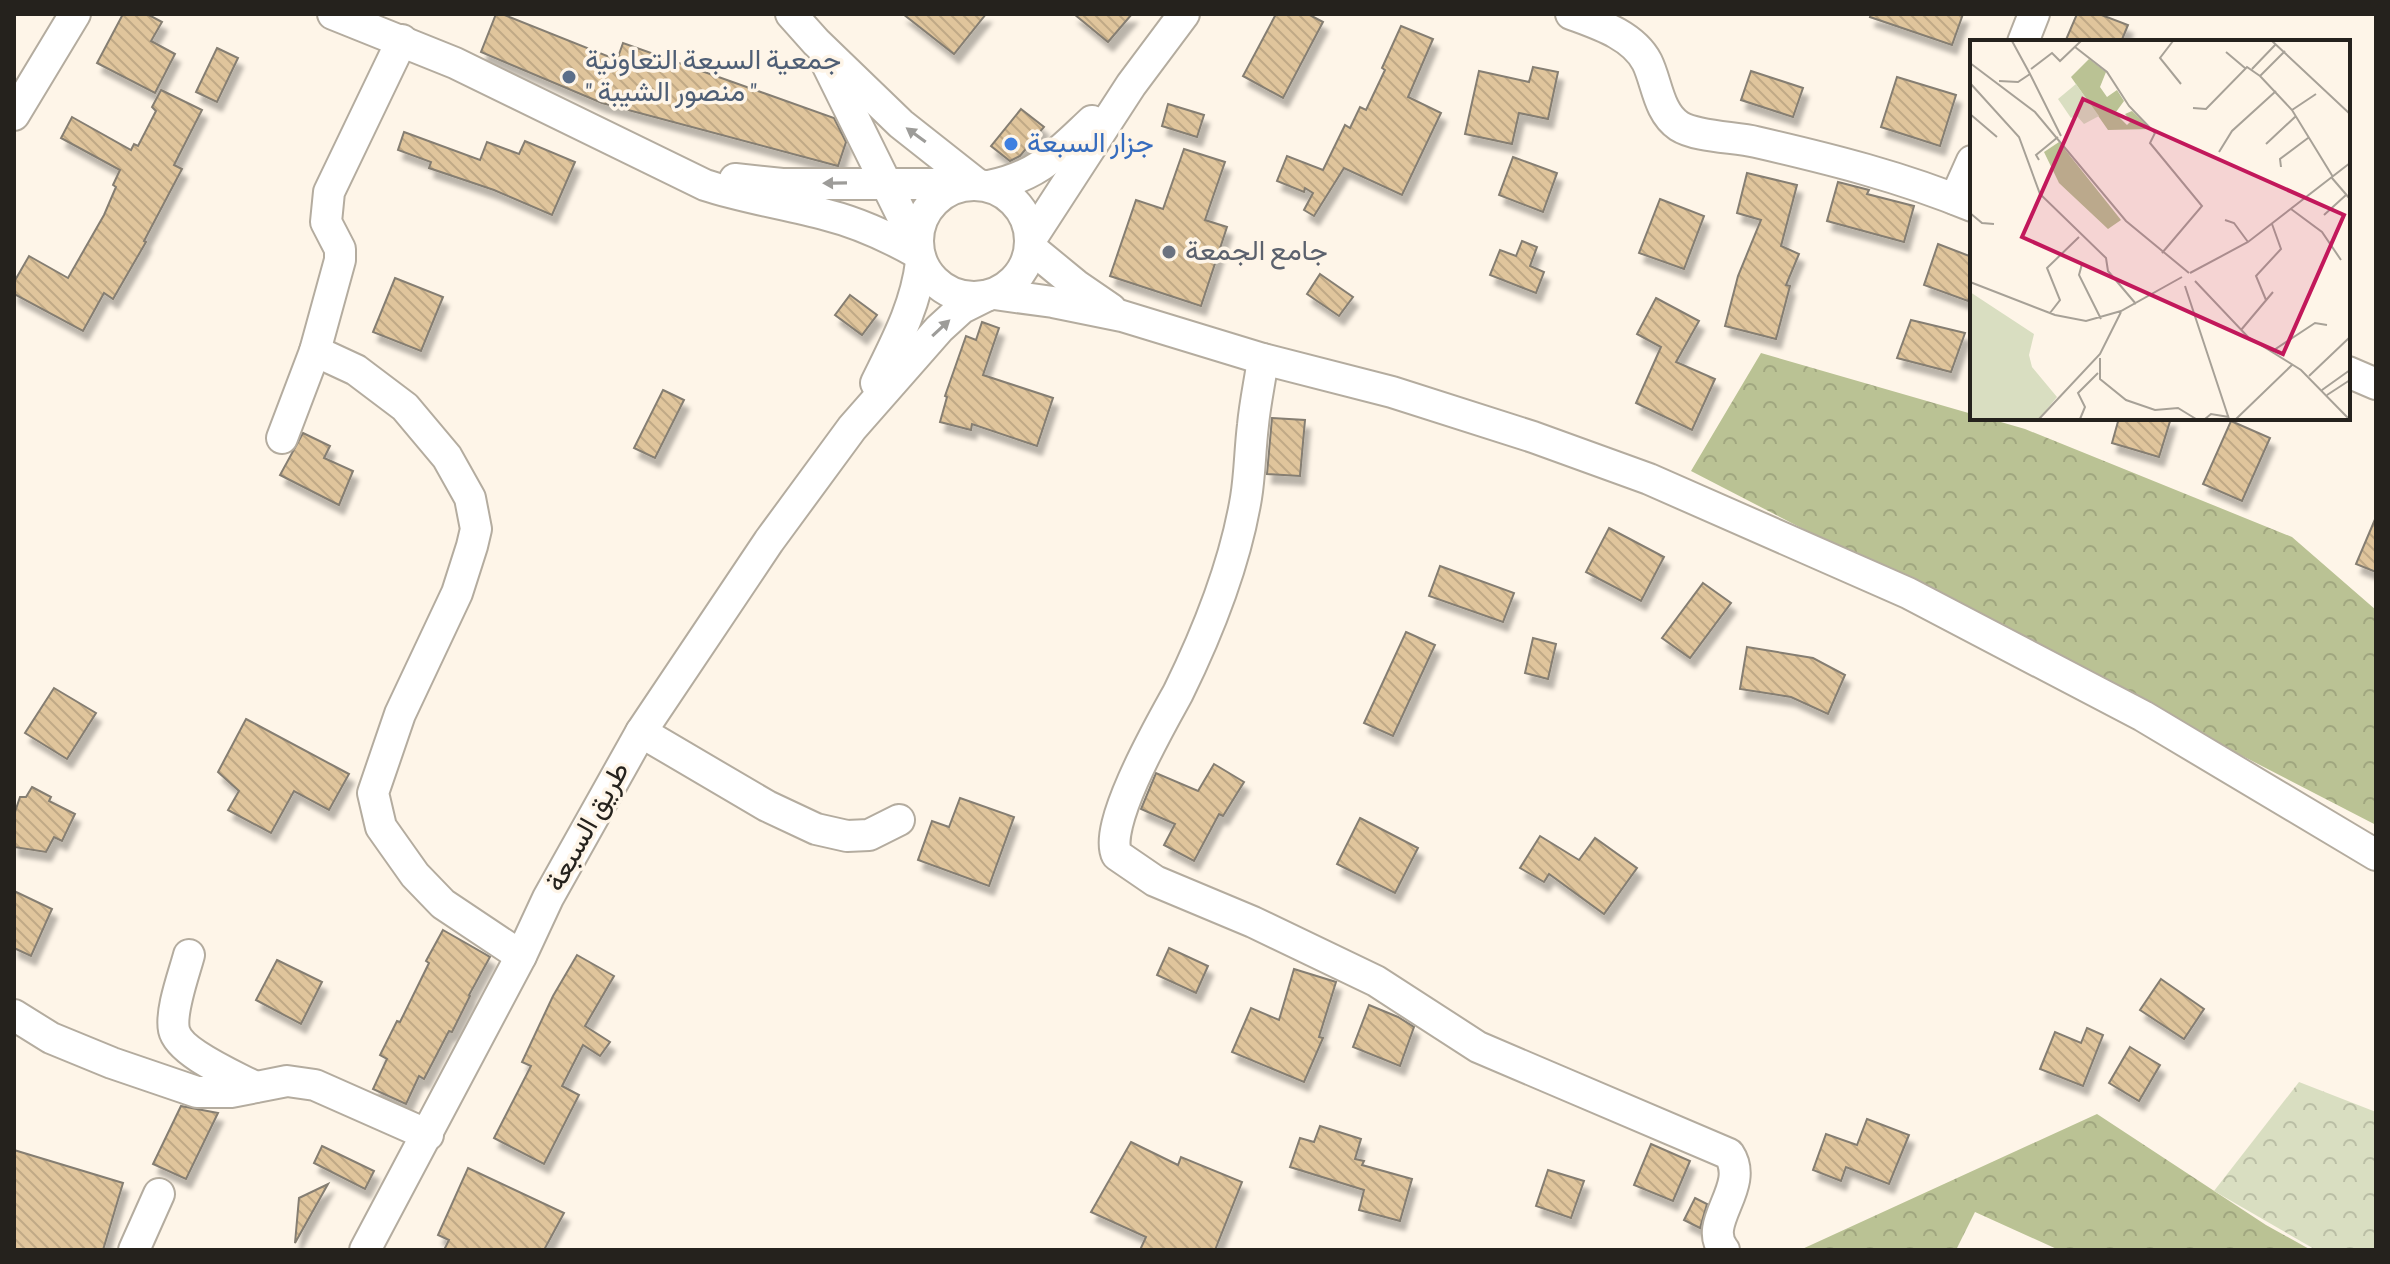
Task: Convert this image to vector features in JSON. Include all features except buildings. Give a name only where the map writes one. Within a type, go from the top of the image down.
[{"type":"street","points":[[14,115],[75,14]]},
{"type":"street","points":[[333,14],[455,63],[676,172],[744,198],[828,215],[855,224],[919,254]]},
{"type":"street","points":[[791,14],[901,124],[978,184]]},
{"type":"street","points":[[1031,243],[1131,85],[1184,14]]},
{"type":"street","points":[[1571,14],[1594,22],[1634,45],[1646,60],[1666,112],[1680,127],[1736,137],[1888,174],[1964,202],[1970,171]]},
{"type":"street","points":[[2024,40],[2034,14]]},
{"type":"street","points":[[282,438],[315,351],[340,260],[340,249],[326,222],[329,192],[402,40]]},
{"type":"street","points":[[816,42],[919,254],[932,278],[948,291],[966,297],[990,295],[1053,302],[1122,316],[1263,359],[1392,392],[1533,437],[1649,479],[1908,593],[2130,709],[2371,854]]},
{"type":"street","points":[[852,428],[894,348],[911,307],[920,224],[930,204],[948,191],[1019,178],[1054,158],[1131,85]]},
{"type":"street","points":[[676,172],[782,184],[978,184],[1006,193],[1019,206],[1028,221],[1031,243],[1028,260],[1015,280],[962,308],[939,329],[852,428]]},
{"type":"street","points":[[1031,243],[1076,285],[1122,316]]},
{"type":"street","points":[[315,351],[356,370],[405,407],[447,457],[470,498],[476,529],[469,558],[457,593],[400,714],[373,793],[381,827],[415,875],[443,904],[521,956]]},
{"type":"street","points":[[1263,359],[1253,420],[1246,497],[1231,559],[1206,630],[1129,787],[1114,843],[1117,855],[1155,881],[1253,922],[1376,981],[1478,1047],[1729,1154],[1735,1163],[1737,1175],[1718,1229],[1719,1243],[1724,1250]]},
{"type":"street","points":[[2350,373],[2376,384]]},
{"type":"street","name":"طريق السبعة","points":[[365,1250],[428,1135],[548,898],[641,732],[769,541],[852,428]]},
{"type":"street","points":[[641,732],[767,806],[816,829],[847,836],[869,835],[899,820]]},
{"type":"street","points":[[189,955],[174,1012],[174,1031],[186,1049],[255,1087]]},
{"type":"street","points":[[14,1015],[51,1038],[197,1092],[231,1092],[287,1081],[315,1085],[428,1135]]},
{"type":"street","points":[[134,1250],[159,1194]]},
{"type":"green space","points":[[1761,353],[1970,413],[1970,420],[1994,420],[2025,429],[2292,537],[2376,610],[2376,825],[1691,471]]},
{"type":"green space","points":[[2299,1082],[2376,1112],[2376,1250],[2316,1250],[2214,1191]]},
{"type":"green space","points":[[2097,1114],[2266,1225],[2311,1250],[2059,1250],[1975,1212],[1956,1250],[1800,1250]]},
{"type":"place","name":"جمعية السبعة التعاونية \" منصور الشيبة \"","points":[[569,77]]},
{"type":"place","name":"جزار السبعة","points":[[1011,144]]},
{"type":"place","name":"جامع الجمعة","points":[[1169,252]]}]
